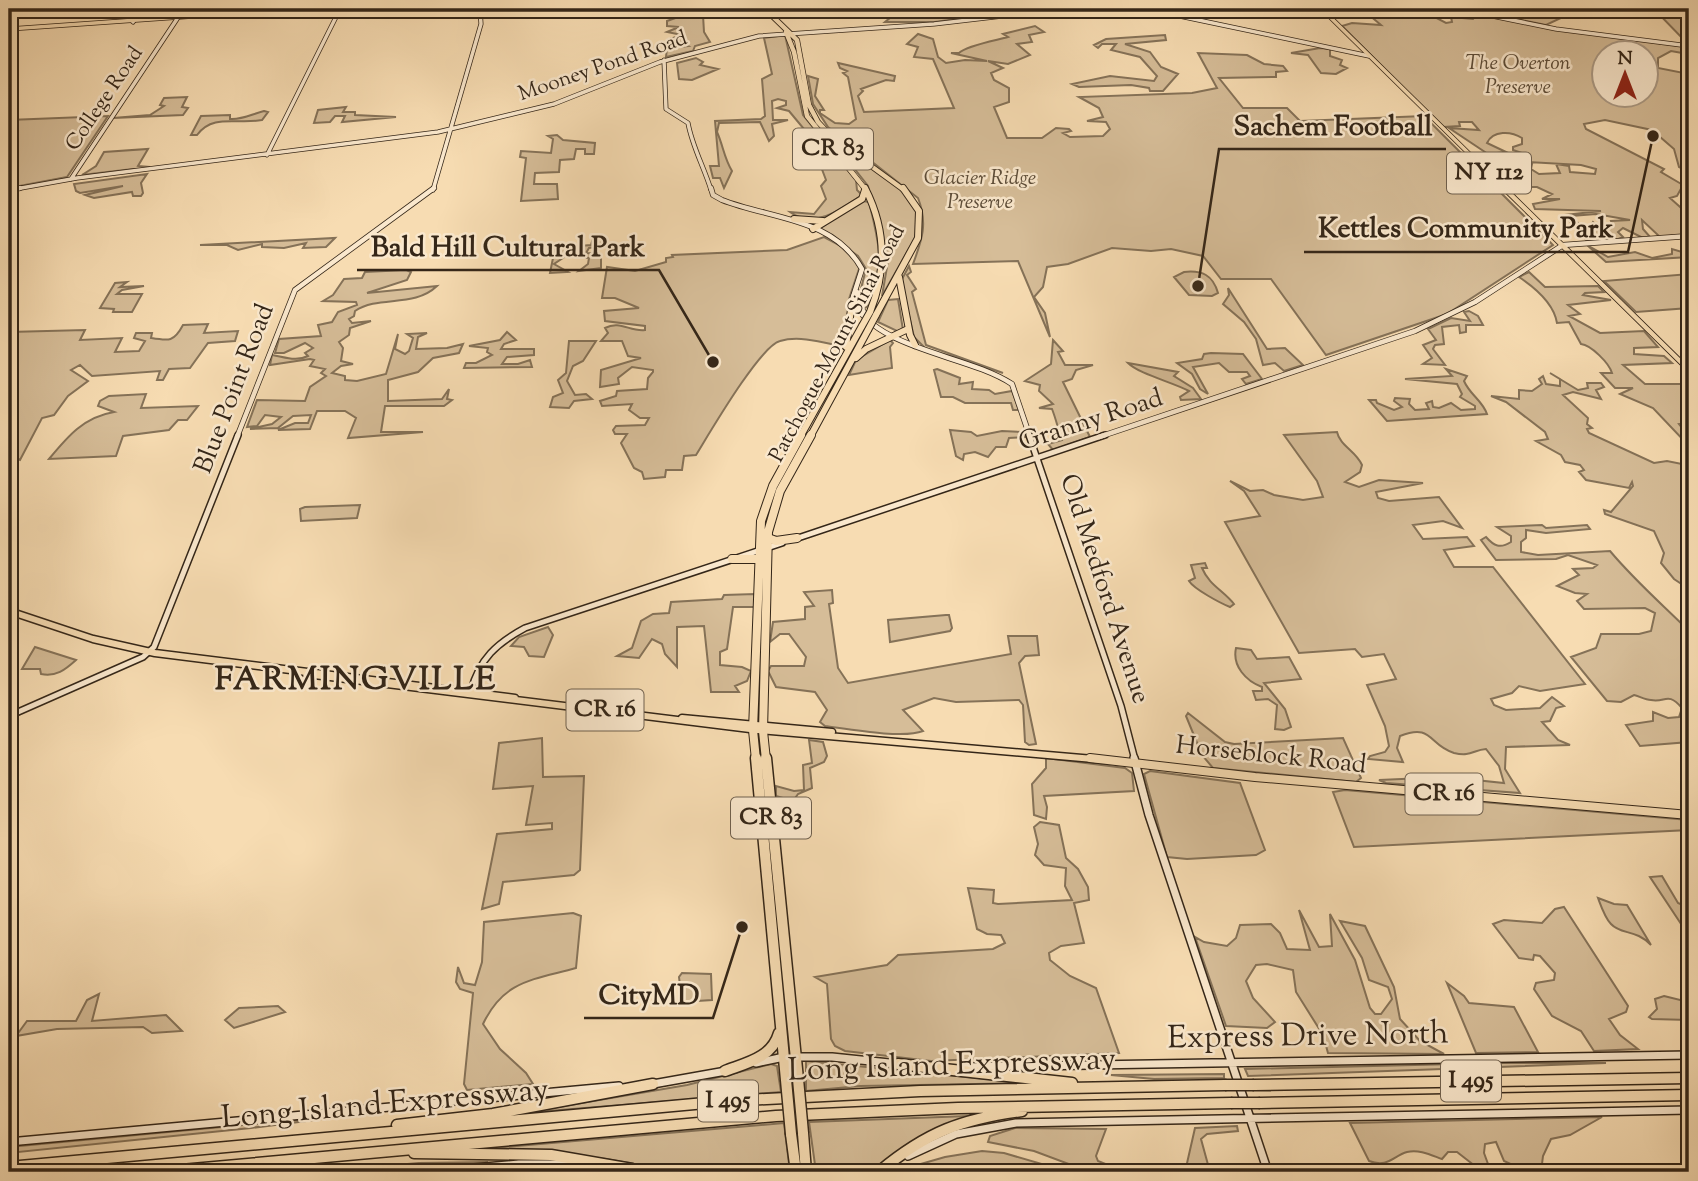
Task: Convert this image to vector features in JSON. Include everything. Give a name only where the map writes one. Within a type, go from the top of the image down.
[{"type":"highway","name":"Patchogue-Mount Sinai Road","points":[[759,9],[789,32],[799,45],[809,105],[816,119],[831,136],[904,188],[916,204],[921,218],[918,238],[873,313],[845,372],[780,491],[763,549]]},
{"type":"highway","points":[[765,9],[789,32]]},
{"type":"highway","name":"Patchogue-Mount Sinai Road","points":[[789,32],[807,117],[854,172],[874,206],[883,263],[873,313]]},
{"type":"highway","points":[[854,172],[847,162],[854,158],[878,169]]},
{"type":"highway","points":[[813,229],[863,198],[865,187]]},
{"type":"highway","points":[[874,206],[872,196],[876,193]]},
{"type":"highway","points":[[902,194],[916,204]]},
{"type":"highway","points":[[794,219],[816,222],[832,218]]},
{"type":"highway","points":[[910,234],[917,228],[921,218]]},
{"type":"highway","points":[[878,221],[888,235]]},
{"type":"highway","points":[[904,263],[898,284],[908,329],[915,345]]},
{"type":"highway","points":[[831,383],[856,312],[852,302]]},
{"type":"highway","name":"Patchogue-Mount Sinai Road","points":[[763,549],[762,516],[770,492],[865,328]]},
{"type":"highway","points":[[845,372],[863,351],[908,329]]},
{"type":"highway","points":[[732,559],[763,549],[776,541],[797,538]]},
{"type":"highway","name":"CR 83","points":[[763,549],[758,728],[779,995],[790,1057]]},
{"type":"highway","name":"CR 83","points":[[763,549],[758,728],[797,1134],[796,1172]]},
{"type":"highway","points":[[725,1071],[762,1056],[775,1046],[779,1035],[779,995]]},
{"type":"highway","points":[[898,1064],[1007,1078],[1131,1087]]},
{"type":"highway","name":"Long Island Expressway","points":[[9,1167],[727,1101],[920,1091],[1689,1078]]},
{"type":"highway","points":[[327,1136],[493,1114],[653,1084]]},
{"type":"highway","name":"Long Island Expressway","points":[[159,1172],[776,1116],[1066,1106],[1688,1096]]},
{"type":"highway","points":[[879,1172],[924,1137],[956,1122],[981,1115],[1066,1106]]},
{"type":"highway","name":"CR 83","points":[[797,1134],[806,1172]]},
{"type":"highway","points":[[344,1155],[526,1153],[606,1162],[632,1169]]},
{"type":"main road","points":[[9,29],[296,9]]},
{"type":"main road","name":"NY 112","points":[[1322,9],[1689,370]]},
{"type":"main road","name":"Horseblock Road","points":[[9,611],[105,643],[149,652],[520,700],[758,728],[1136,763],[1255,777],[1689,815]]},
{"type":"main road","name":"Horseblock Road","points":[[306,674],[350,676],[520,700]]},
{"type":"street","points":[[133,22],[142,9]]},
{"type":"street","points":[[267,155],[340,9]]},
{"type":"street","name":"Blue Point Road","points":[[149,652],[163,624],[295,290],[343,252],[433,191],[481,23],[480,9]]},
{"type":"street","name":"Mooney Pond Road","points":[[451,129],[554,104],[664,60],[744,39],[789,32],[934,24],[1063,9]]},
{"type":"street","points":[[1146,9],[1369,57]]},
{"type":"street","points":[[1458,9],[1556,29],[1689,46]]},
{"type":"street","name":"College Road","points":[[9,190],[71,179],[177,19]]},
{"type":"street","points":[[664,60],[666,110],[688,123],[691,140],[699,151],[713,195],[732,204],[794,219],[845,248],[860,262],[862,275],[852,302]]},
{"type":"street","points":[[71,179],[451,129]]},
{"type":"street","name":"Granny Road","points":[[797,538],[1422,328],[1475,302],[1563,245],[1689,236]]},
{"type":"street","points":[[857,286],[856,312],[915,345]]},
{"type":"street","name":"Old Medford Avenue","points":[[915,345],[1011,383],[1039,458],[1121,706],[1152,824],[1268,1172]]},
{"type":"street","points":[[471,691],[475,671],[496,644],[525,628],[732,559]]},
{"type":"street","points":[[9,716],[99,678],[149,652]]},
{"type":"street","name":"Express Drive North","points":[[9,1142],[653,1084],[790,1057],[832,1057],[958,1067],[1689,1055]]},
{"type":"street","points":[[879,1172],[944,1138],[998,1125],[1689,1110]]},
{"type":"street","points":[[429,1172],[537,1163],[649,1172]]},
{"type":"green space","points":[[680,9],[757,9],[762,13],[703,15],[704,32],[710,42],[695,46],[693,51],[666,57],[667,48],[688,46],[667,40],[682,35],[667,32],[679,27],[667,26],[667,21],[681,16]]},
{"type":"green space","points":[[901,9],[984,15],[935,22],[885,22]]},
{"type":"green space","name":"The Overton Preserve","points":[[1362,9],[1427,13],[1446,23],[1452,22],[1451,17],[1473,19],[1478,13],[1549,28],[1622,38],[1590,38],[1590,108],[1660,108],[1660,68],[1689,74],[1689,172],[1679,167],[1674,149],[1652,130],[1605,120],[1584,124],[1586,129],[1664,169],[1661,172],[1683,185],[1677,196],[1670,198],[1689,215],[1689,234],[1660,237],[1642,220],[1643,229],[1651,238],[1643,238],[1623,228],[1618,232],[1623,237],[1616,240],[1604,229],[1613,226],[1611,221],[1630,220],[1596,214],[1571,216],[1584,229],[1589,229],[1593,222],[1613,241],[1587,241],[1564,215],[1601,211],[1535,209],[1533,204],[1560,199],[1542,199],[1552,194],[1537,187],[1516,187],[1506,171],[1532,164],[1531,169],[1539,174],[1560,173],[1556,164],[1569,166],[1570,172],[1595,174],[1596,169],[1581,165],[1528,162],[1506,170],[1501,163],[1528,160],[1525,154],[1513,150],[1513,147],[1522,144],[1522,138],[1508,133],[1493,136],[1487,143],[1506,152],[1488,154],[1449,128],[1479,130],[1472,122],[1459,122],[1460,126],[1443,127],[1342,26],[1352,23],[1381,25]]},
{"type":"green space","points":[[1490,9],[1689,10],[1689,32],[1685,33],[1687,38],[1684,40],[1656,11],[1602,11],[1565,16],[1546,25],[1486,13]]},
{"type":"green space","name":"Glacier Ridge Preserve","points":[[1035,26],[1044,32],[1029,35],[1032,42],[1017,44],[1030,55],[1008,64],[988,61],[1003,68],[991,73],[994,80],[1009,88],[1009,102],[994,107],[1007,138],[1042,138],[1056,128],[1069,129],[1071,131],[1063,133],[1070,137],[1103,136],[1110,129],[1106,122],[1087,121],[1103,117],[1099,108],[1079,97],[1192,93],[1217,88],[1198,53],[1247,55],[1264,64],[1283,66],[1287,71],[1276,72],[1276,77],[1219,78],[1243,108],[1287,108],[1300,121],[1424,116],[1553,245],[1447,314],[1326,355],[1271,279],[1221,279],[1203,256],[1171,249],[1151,251],[1112,248],[1068,264],[1047,267],[1043,287],[1034,297],[1045,313],[1050,337],[1018,261],[913,264],[923,231],[923,215],[918,198],[828,127],[813,104],[808,76],[818,79],[815,96],[824,110],[820,110],[820,113],[835,123],[849,124],[856,119],[848,77],[843,73],[847,71],[840,68],[838,63],[895,76],[894,81],[886,80],[861,89],[863,91],[858,96],[864,112],[954,108],[933,59],[914,57],[918,47],[907,44],[918,34],[933,39],[938,57],[946,63],[987,61],[951,53],[959,53],[975,45],[1008,37],[1003,34]]},
{"type":"green space","points":[[785,35],[803,115],[856,180],[857,190],[862,195],[828,216],[809,219],[790,212],[814,214],[826,199],[821,186],[826,180],[809,135],[789,111],[777,108],[786,105],[786,101],[772,101],[773,120],[788,120],[772,124],[774,136],[769,141],[760,122],[719,123],[717,132],[732,171],[724,188],[720,178],[713,178],[710,166],[719,166],[715,121],[761,119],[765,116],[762,79],[772,74],[764,38]]},
{"type":"green space","points":[[1165,35],[1166,40],[1125,44],[1150,52],[1161,67],[1178,74],[1163,91],[1150,91],[1149,88],[1131,85],[1079,87],[1072,84],[1110,76],[1154,81],[1157,76],[1140,57],[1111,50],[1116,44],[1102,44],[1098,48],[1094,45],[1106,39]]},
{"type":"green space","name":"The Overton Preserve","points":[[1660,43],[1688,47],[1688,54],[1671,51],[1660,57]]},
{"type":"green space","points":[[1330,49],[1330,56],[1342,60],[1340,65],[1347,68],[1336,74],[1321,73],[1308,55],[1291,53]]},
{"type":"green space","points":[[696,58],[703,62],[700,65],[718,69],[692,80],[679,79],[677,63]]},
{"type":"green space","points":[[187,97],[182,107],[188,108],[183,115],[113,118],[150,115],[164,106],[160,105],[164,98]]},
{"type":"green space","points":[[346,107],[343,112],[355,112],[355,115],[396,117],[342,122],[345,116],[335,116],[330,122],[314,123],[318,110]]},
{"type":"green space","points":[[268,112],[262,120],[218,122],[203,128],[197,135],[191,135],[201,116],[230,115],[230,119],[234,119]]},
{"type":"green space","points":[[108,116],[67,177],[9,188],[9,120]]},
{"type":"green space","points":[[557,135],[563,140],[595,143],[594,154],[585,154],[585,149],[576,149],[574,159],[560,160],[559,172],[535,173],[534,184],[557,184],[558,199],[521,201],[526,158],[520,157],[521,151],[551,153],[553,139],[548,136]]},
{"type":"green space","points":[[148,149],[138,166],[150,167],[82,175],[96,166],[104,152]]},
{"type":"green space","points":[[859,159],[904,188],[917,204],[920,214],[913,247],[910,247],[882,296],[888,261],[886,247],[882,247],[868,186],[850,163],[851,160]]},
{"type":"green space","points":[[147,174],[141,183],[141,196],[133,196],[132,192],[94,198],[85,195],[123,186],[80,193],[76,191],[74,184]]},
{"type":"green space","points":[[863,201],[869,202],[875,227],[880,276],[878,290],[872,302],[863,309],[858,300],[866,269],[858,256],[819,228]]},
{"type":"green space","points":[[602,237],[602,246],[589,248],[586,253],[601,254],[601,268],[579,271],[588,264],[589,258],[566,256],[554,264],[568,272],[550,273],[555,248],[591,245],[593,238]]},
{"type":"green space","points":[[824,237],[841,246],[860,266],[849,299],[851,322],[845,347],[796,339],[780,341],[771,346],[735,392],[696,455],[684,456],[682,470],[666,470],[665,477],[644,479],[642,472],[634,468],[621,443],[627,434],[615,434],[613,430],[616,426],[645,425],[649,418],[640,418],[629,410],[632,404],[602,406],[600,401],[616,396],[617,391],[647,389],[648,378],[653,372],[632,367],[618,378],[619,384],[600,387],[601,370],[641,358],[628,356],[622,341],[601,341],[608,333],[605,328],[615,325],[645,330],[645,326],[605,321],[604,311],[639,308],[615,298],[602,298],[607,267],[635,271],[666,262],[666,258],[673,257],[672,255],[787,250]]},
{"type":"green space","points":[[335,238],[326,247],[303,248],[306,243],[284,248],[262,247],[262,244],[238,250],[227,245],[200,245]]},
{"type":"green space","points":[[1587,245],[1608,257],[1635,252],[1652,258],[1672,254],[1672,249],[1689,254],[1689,257],[1606,262]]},
{"type":"green space","points":[[909,266],[911,272],[907,275],[916,289],[912,292],[926,345],[1003,373],[925,348],[914,337],[901,281]]},
{"type":"green space","points":[[365,272],[411,272],[407,280],[367,293],[437,286],[418,297],[375,303],[355,311],[354,316],[349,319],[352,323],[371,321],[350,328],[349,335],[339,342],[343,348],[341,361],[353,364],[341,366],[332,373],[345,376],[345,380],[357,381],[386,374],[398,334],[395,349],[405,354],[409,351],[413,338],[407,334],[427,333],[418,337],[416,349],[447,348],[463,344],[459,353],[433,358],[418,372],[388,380],[388,401],[442,399],[449,389],[447,399],[452,400],[444,406],[385,406],[381,432],[423,432],[348,438],[356,418],[345,411],[317,411],[310,429],[278,430],[295,423],[308,423],[311,415],[293,416],[278,428],[250,429],[272,424],[281,417],[265,415],[257,426],[247,427],[257,400],[305,401],[310,387],[326,376],[321,373],[325,369],[310,366],[314,360],[310,359],[270,365],[272,355],[299,359],[308,356],[305,353],[313,348],[305,343],[284,353],[275,353],[279,339],[321,336],[318,325],[332,322],[338,312],[357,305],[356,302],[323,301],[333,295],[344,279],[362,278]]},
{"type":"green space","points":[[1184,272],[1206,275],[1218,293],[1212,296],[1189,295],[1174,277]]},
{"type":"green space","points":[[1529,272],[1545,287],[1598,286],[1604,292],[1583,295],[1611,300],[1568,305],[1580,314],[1569,316],[1600,333],[1644,331],[1658,347],[1634,348],[1634,354],[1664,356],[1672,363],[1623,365],[1645,384],[1685,384],[1689,387],[1689,423],[1679,424],[1689,437],[1689,446],[1653,408],[1620,394],[1633,388],[1615,388],[1601,373],[1612,373],[1599,355],[1581,344],[1569,322],[1557,323],[1548,303],[1519,277]]},
{"type":"green space","points":[[1689,274],[1689,308],[1636,312],[1604,281]]},
{"type":"green space","points":[[127,282],[120,287],[144,286],[122,290],[117,294],[142,294],[132,312],[113,312],[114,309],[100,308],[115,283]]},
{"type":"green space","points":[[1228,288],[1267,349],[1285,348],[1303,365],[1284,371],[1275,363],[1263,365],[1256,339],[1244,322],[1223,304],[1229,295]]},
{"type":"green space","points":[[898,299],[903,330],[899,332],[878,322],[888,300]]},
{"type":"green space","points":[[1469,311],[1478,316],[1483,325],[1466,325],[1466,332],[1460,333],[1459,325],[1442,327],[1444,344],[1435,345],[1433,349],[1445,365],[1423,364],[1432,358],[1423,345],[1436,340],[1428,329],[1451,318],[1470,321],[1464,312]]},
{"type":"green space","points":[[208,324],[204,333],[238,331],[235,341],[208,343],[190,368],[169,369],[163,380],[157,380],[160,371],[92,376],[80,365],[71,370],[88,381],[68,396],[54,415],[42,418],[20,460],[9,455],[9,332],[85,330],[80,340],[122,338],[115,352],[139,351],[145,341],[134,338],[136,333],[152,333],[151,338],[167,340],[177,335],[183,325]]},
{"type":"green space","points":[[507,332],[516,340],[504,344],[501,349],[534,349],[534,355],[507,357],[502,364],[518,364],[530,360],[532,367],[464,368],[466,363],[476,363],[492,355],[487,352],[488,348],[469,346],[500,340]]},
{"type":"green space","points":[[890,340],[893,343],[890,347],[892,368],[849,375],[856,360]]},
{"type":"green space","points":[[1053,340],[1063,351],[1058,352],[1065,365],[1093,365],[1076,370],[1072,379],[1063,382],[1090,437],[1053,450],[1048,444],[1062,440],[1055,417],[1052,409],[1039,408],[1053,404],[1039,391],[1040,385],[1025,381],[1051,364]]},
{"type":"green space","points":[[569,341],[596,341],[583,361],[573,366],[567,381],[575,395],[586,394],[592,399],[574,401],[569,408],[550,407],[553,397],[563,393],[558,380],[566,373]]},
{"type":"green space","points":[[1204,354],[1243,354],[1262,379],[1246,384],[1242,379],[1250,376],[1247,372],[1229,372],[1219,363],[1193,367],[1208,394],[1200,389],[1192,374],[1177,363],[1202,359]]},
{"type":"green space","points":[[1128,363],[1178,372],[1174,376],[1193,388],[1201,399],[1181,400],[1180,397],[1189,391],[1140,371]]},
{"type":"green space","points":[[1446,369],[1467,376],[1464,381],[1487,414],[1387,421],[1369,400],[1376,400],[1377,403],[1394,410],[1402,407],[1394,401],[1395,398],[1410,399],[1409,404],[1415,410],[1429,409],[1426,403],[1432,401],[1433,407],[1439,408],[1451,403],[1461,410],[1475,409],[1475,406],[1460,397],[1462,394],[1457,384],[1405,379],[1452,376]]},
{"type":"green space","points":[[934,370],[960,378],[959,384],[973,382],[972,389],[989,390],[995,394],[1012,391],[1019,410],[1013,410],[1011,403],[965,403],[953,397],[941,397]]},
{"type":"green space","points":[[1543,376],[1546,384],[1560,386],[1560,379],[1578,390],[1588,388],[1587,383],[1601,383],[1604,387],[1596,390],[1601,399],[1573,392],[1563,395],[1588,418],[1587,424],[1592,428],[1587,429],[1589,433],[1654,463],[1667,461],[1687,465],[1683,494],[1689,522],[1689,589],[1674,579],[1661,563],[1664,553],[1654,531],[1605,514],[1604,510],[1611,512],[1633,486],[1632,482],[1629,488],[1586,480],[1579,472],[1584,470],[1580,465],[1565,462],[1561,455],[1536,441],[1548,439],[1545,432],[1506,402],[1491,396],[1519,399],[1519,390],[1532,391],[1542,384],[1539,379]]},
{"type":"green space","points":[[146,394],[141,408],[198,406],[187,420],[178,420],[169,430],[123,436],[116,456],[49,459],[70,435],[85,423],[114,412],[98,406],[100,401],[109,396]]},
{"type":"green space","points":[[950,430],[971,432],[977,436],[1002,431],[1024,432],[1026,437],[1009,438],[1006,447],[996,447],[988,457],[975,452],[964,454],[963,460],[956,456]]},
{"type":"green space","points":[[1337,432],[1341,441],[1362,465],[1360,472],[1345,482],[1359,487],[1379,480],[1423,483],[1376,492],[1378,498],[1389,501],[1439,497],[1462,528],[1443,521],[1413,525],[1423,539],[1467,537],[1474,546],[1444,550],[1454,567],[1493,567],[1585,684],[1540,691],[1519,686],[1512,693],[1491,699],[1494,705],[1506,710],[1540,708],[1552,697],[1564,706],[1556,708],[1550,721],[1542,722],[1558,740],[1570,745],[1506,747],[1505,769],[1520,793],[1386,783],[1379,780],[1447,777],[1504,783],[1499,766],[1486,749],[1468,754],[1454,753],[1419,732],[1400,736],[1397,748],[1403,762],[1368,759],[1385,752],[1389,746],[1385,726],[1367,685],[1396,679],[1384,654],[1362,657],[1355,649],[1299,653],[1225,522],[1260,516],[1244,491],[1230,481],[1250,491],[1263,490],[1274,495],[1303,500],[1323,497],[1317,481],[1284,435]]},
{"type":"green space","points":[[360,505],[357,518],[301,521],[300,509],[305,507]]},
{"type":"green space","points":[[1542,525],[1546,528],[1587,525],[1590,529],[1546,533],[1526,530],[1526,538],[1521,542],[1521,552],[1538,555],[1610,551],[1689,631],[1689,742],[1640,746],[1626,725],[1653,721],[1653,712],[1668,718],[1679,717],[1682,708],[1670,699],[1656,701],[1634,695],[1621,702],[1607,701],[1571,657],[1596,648],[1601,634],[1639,634],[1651,631],[1655,613],[1645,608],[1584,609],[1577,601],[1587,594],[1575,593],[1557,586],[1579,575],[1573,569],[1593,568],[1597,565],[1568,555],[1556,559],[1496,560],[1481,540],[1486,537],[1500,546],[1511,542],[1511,536],[1497,527]]},
{"type":"green space","points":[[1205,563],[1207,568],[1202,568],[1205,574],[1234,604],[1230,607],[1202,592],[1189,581],[1195,578],[1191,565]]},
{"type":"green space","points":[[832,590],[833,603],[829,604],[838,668],[848,683],[1011,654],[1008,636],[1037,636],[1039,655],[1025,656],[1019,663],[1036,744],[1029,745],[1025,742],[1023,705],[1019,700],[956,702],[934,698],[903,710],[923,731],[914,733],[875,733],[825,726],[820,722],[827,710],[815,692],[776,687],[768,671],[771,666],[804,666],[806,657],[789,634],[780,634],[770,642],[773,622],[805,619],[805,607],[814,606],[804,592]]},
{"type":"green space","points":[[755,594],[755,607],[733,607],[727,649],[720,652],[720,665],[742,667],[751,671],[747,681],[735,686],[739,692],[711,692],[704,626],[677,627],[677,667],[665,654],[662,644],[652,639],[639,658],[617,656],[632,648],[641,621],[653,614],[669,613],[671,602]]},
{"type":"green space","points":[[949,615],[952,628],[950,631],[890,642],[888,620]]},
{"type":"green space","points":[[548,627],[553,635],[544,657],[529,656],[524,647],[511,646],[519,637]]},
{"type":"green space","points":[[35,647],[76,660],[56,674],[41,674],[40,669],[22,669]]},
{"type":"green space","points":[[1236,648],[1251,650],[1257,659],[1289,657],[1301,679],[1264,683],[1285,709],[1291,727],[1284,730],[1275,729],[1277,705],[1268,699],[1256,700],[1253,691],[1262,691],[1262,687],[1251,681],[1238,667]]},
{"type":"green space","points":[[1188,713],[1225,742],[1234,744],[1343,738],[1361,778],[1356,782],[1213,768],[1202,755],[1186,716]]},
{"type":"green space","points":[[542,738],[543,777],[584,776],[580,870],[574,875],[503,882],[499,904],[482,909],[497,834],[552,829],[552,823],[526,825],[533,786],[493,789],[499,743]]},
{"type":"green space","points":[[809,740],[823,742],[827,756],[824,762],[810,768],[812,788],[798,794],[793,801],[776,796],[776,786],[794,791],[804,790],[803,765],[812,763]]},
{"type":"green space","points":[[1046,758],[1125,768],[1132,773],[1134,791],[1044,796],[1046,819],[1034,815],[1032,784],[1046,768]]},
{"type":"green space","points":[[1150,771],[1240,783],[1265,850],[1256,855],[1187,859],[1167,857],[1144,774]]},
{"type":"green space","points":[[1345,790],[1689,820],[1689,830],[1354,847],[1333,792]]},
{"type":"green space","points":[[1040,822],[1059,825],[1066,858],[1078,869],[1088,887],[1089,900],[1074,903],[1084,943],[1061,946],[1049,953],[1050,960],[1070,976],[1096,988],[1119,1053],[931,1061],[845,1051],[835,1046],[831,1039],[827,984],[815,977],[887,965],[898,955],[993,949],[1005,943],[1001,935],[987,934],[977,929],[968,888],[994,890],[993,903],[998,904],[1072,900],[1065,886],[1066,868],[1044,865],[1035,855],[1038,844],[1034,827]]},
{"type":"green space","points":[[1662,876],[1678,903],[1689,908],[1689,936],[1650,877]]},
{"type":"green space","points":[[1598,898],[1627,905],[1651,945],[1611,924]]},
{"type":"green space","points":[[1564,907],[1628,1006],[1626,1012],[1609,1019],[1620,1035],[1638,1049],[1594,1051],[1581,1031],[1552,1016],[1534,989],[1536,983],[1554,980],[1555,973],[1540,956],[1534,955],[1533,960],[1519,958],[1493,924],[1504,920],[1542,923],[1555,909]]},
{"type":"green space","points":[[1299,910],[1319,947],[1332,946],[1330,914],[1355,960],[1370,1008],[1375,1014],[1381,1014],[1392,999],[1388,987],[1369,980],[1362,958],[1340,921],[1365,926],[1394,987],[1400,1019],[1420,1041],[1444,1054],[1328,1053],[1323,1035],[1296,992],[1293,970],[1267,964],[1256,965],[1246,981],[1253,998],[1275,1022],[1267,1028],[1226,1026],[1195,937],[1204,942],[1227,946],[1236,938],[1240,925],[1271,924],[1280,933],[1287,949],[1310,950]]},
{"type":"green space","points":[[573,913],[581,916],[576,968],[533,979],[510,990],[491,1009],[483,1024],[500,1049],[526,1073],[533,1084],[467,1090],[464,1084],[473,993],[460,989],[456,982],[458,967],[464,983],[475,985],[482,962],[484,922]]},
{"type":"green space","points":[[682,973],[711,974],[712,1000],[682,1002],[679,977]]},
{"type":"green space","points":[[1447,983],[1469,1003],[1514,1007],[1538,1052],[1476,1053]]},
{"type":"green space","points":[[99,994],[92,1021],[166,1015],[182,1031],[152,1033],[143,1027],[57,1029],[16,1036],[27,1021],[76,1021],[87,1000]]},
{"type":"green space","points":[[1664,996],[1684,1001],[1689,996],[1689,1020],[1649,1017],[1657,1009],[1655,999]]},
{"type":"green space","points":[[278,1006],[285,1012],[234,1028],[225,1020],[239,1008]]},
{"type":"green space","points":[[806,1061],[1027,1083],[860,1086],[806,1091]]},
{"type":"green space","points":[[1606,1063],[1248,1076],[1245,1069]]},
{"type":"green space","points":[[771,1064],[777,1066],[781,1092],[523,1113],[687,1085]]},
{"type":"green space","points":[[1224,1074],[1224,1078],[1154,1079],[1111,1075]]},
{"type":"green space","points":[[361,1114],[251,1128],[9,1153],[9,1147]]},
{"type":"green space","points":[[968,1116],[927,1134],[870,1172],[816,1172],[809,1122]]},
{"type":"green space","points":[[1602,1117],[1570,1135],[1551,1139],[1543,1156],[1541,1172],[1526,1171],[1504,1161],[1496,1142],[1485,1144],[1484,1153],[1488,1164],[1475,1166],[1457,1152],[1448,1152],[1442,1159],[1416,1151],[1376,1163],[1369,1161],[1350,1123]]},
{"type":"green space","points":[[784,1123],[790,1172],[681,1172],[606,1159],[494,1148]]},
{"type":"green space","points":[[1237,1126],[1238,1131],[1207,1134],[1201,1139],[1210,1172],[1185,1172],[1195,1128]]},
{"type":"green space","points":[[1015,1128],[1106,1129],[1096,1156],[1098,1161],[1125,1172],[1090,1172],[1034,1151],[988,1142],[990,1136]]},
{"type":"green space","points":[[982,1151],[1004,1153],[1069,1172],[893,1172],[945,1157]]},
{"type":"green space","points":[[488,1162],[377,1172],[313,1172],[419,1163]]},
{"type":"place","name":"Kettles Community Park","points":[[1653,136]]},
{"type":"place","name":"Sachem Football","points":[[1198,286]]},
{"type":"place","name":"Bald Hill Cultural Park","points":[[713,362]]},
{"type":"place","name":"CityMD","points":[[742,927]]},
{"type":"district","name":"FARMINGVILLE","points":[[356,681]]}]
